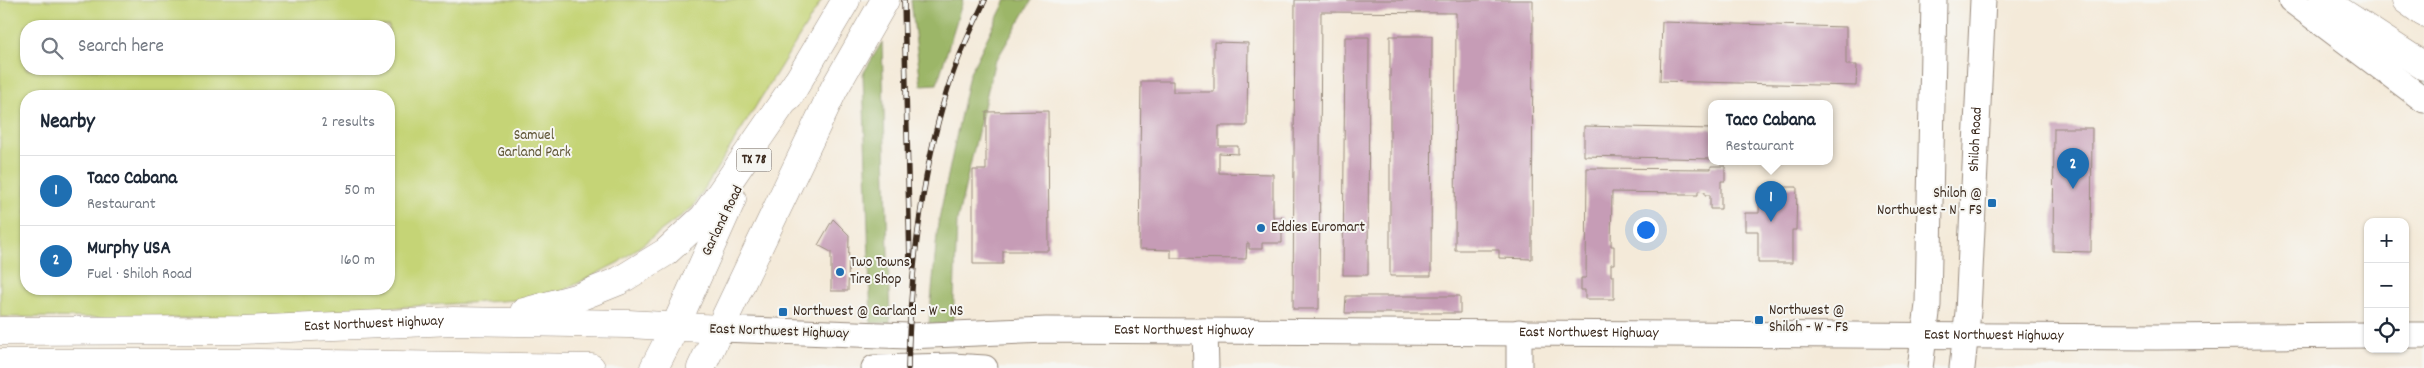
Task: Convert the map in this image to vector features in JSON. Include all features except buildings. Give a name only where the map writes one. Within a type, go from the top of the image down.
[{"type":"main road","name":"Garland Road","points":[[654,368],[675,327],[723,215],[797,82],[846,0]]},
{"type":"main road","name":"TX 78","points":[[701,368],[834,89],[885,0]]},
{"type":"main road","points":[[1920,368],[1928,305],[1934,0]]},
{"type":"main road","name":"Shiloh Road","points":[[1962,368],[1968,312],[1983,0]]},
{"type":"main road","points":[[2291,0],[2424,100]]},
{"type":"main road","points":[[2323,0],[2424,66]]},
{"type":"main road","points":[[2406,0],[2424,13]]},
{"type":"main road","points":[[453,321],[534,311],[580,297],[619,282],[666,252],[704,217],[797,82]]},
{"type":"main road","name":"East Northwest Highway","points":[[0,331],[242,330],[453,321],[908,336],[1046,330],[1924,335],[2364,335]]},
{"type":"main road","points":[[1205,331],[1206,368]]},
{"type":"main road","points":[[1518,332],[1519,368]]},
{"type":"main road","points":[[2409,335],[2424,335]]},
{"type":"main road","points":[[0,363],[221,363],[591,368]]},
{"type":"main road","points":[[874,368],[952,366],[985,368]]},
{"type":"green space","name":"Samuel Garland Park","points":[[0,0],[822,0],[693,207],[619,262],[549,298],[400,307],[314,319],[0,317]]},
{"type":"green space","points":[[911,0],[963,0],[937,84],[921,85]]},
{"type":"green space","points":[[1006,0],[1032,0],[994,64],[957,221],[953,324],[929,324],[938,224],[969,75]]},
{"type":"green space","points":[[882,42],[890,323],[871,323],[863,74]]},
{"type":"railway","points":[[904,0],[910,264]]},
{"type":"railway","points":[[908,368],[915,257],[933,143],[953,73],[985,0]]},
{"type":"place","name":"Murphy USA","points":[[2073,189]]},
{"type":"place","name":"Shiloh @ Northwest - N - FS","points":[[1992,203]]},
{"type":"place","name":"Taco Cabana","points":[[1771,222]]},
{"type":"place","name":"Eddies Euromart","points":[[1261,228]]},
{"type":"place","name":"Two Towns Tire Shop","points":[[840,272]]},
{"type":"place","name":"Northwest @ Garland - W - NS","points":[[783,312]]},
{"type":"place","name":"Northwest @ Shiloh - W - FS","points":[[1759,320]]}]
